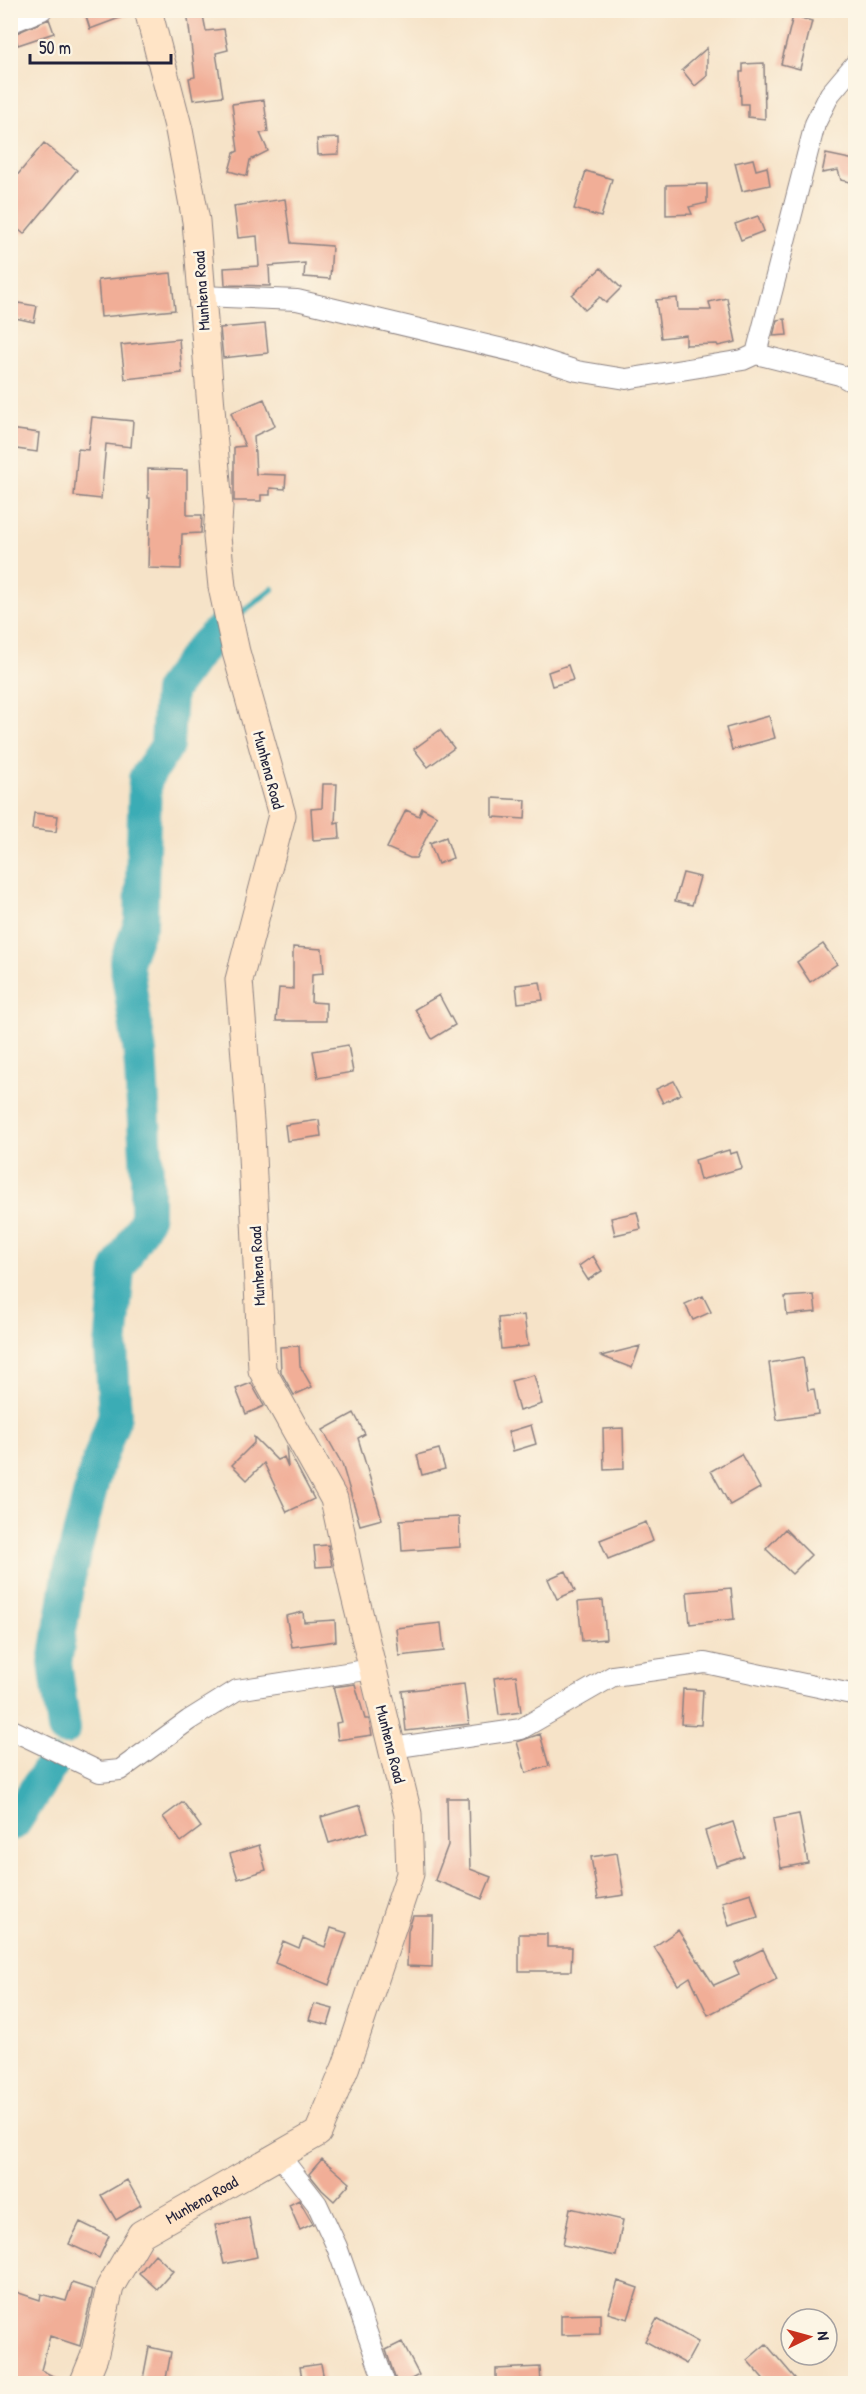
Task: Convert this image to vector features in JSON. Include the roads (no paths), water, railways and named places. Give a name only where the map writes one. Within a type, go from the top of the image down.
[{"type":"street","points":[[10,23],[42,10]]},
{"type":"street","name":"Munhena Road","points":[[82,2384],[94,2357],[111,2287],[141,2234],[318,2133],[346,2066],[410,1874],[408,1814],[372,1669],[334,1499],[261,1370],[251,1134],[239,980],[282,815],[236,652],[222,587],[217,537],[219,507],[196,221],[179,130],[148,10]]},
{"type":"street","points":[[756,354],[815,124],[830,94],[855,63]]},
{"type":"street","points":[[201,296],[297,300],[524,354],[577,371],[626,379],[742,360],[756,354],[840,375],[855,384]]},
{"type":"street","points":[[392,1748],[521,1729],[613,1676],[705,1663],[855,1695]]},
{"type":"street","points":[[10,1729],[100,1772],[120,1770],[189,1720],[237,1690],[372,1669]]},
{"type":"street","points":[[279,2155],[317,2204],[337,2247],[385,2384]]},
{"type":"waterway","points":[[237,616],[272,589]]},
{"type":"waterway","points":[[64,1729],[55,1663],[69,1575],[96,1469],[115,1415],[111,1347],[118,1269],[147,1218],[147,1173],[140,1053],[126,962],[141,922],[145,779],[167,746],[170,691],[199,651],[224,626]]},
{"type":"waterway","points":[[10,1824],[14,1823],[52,1764]]}]
